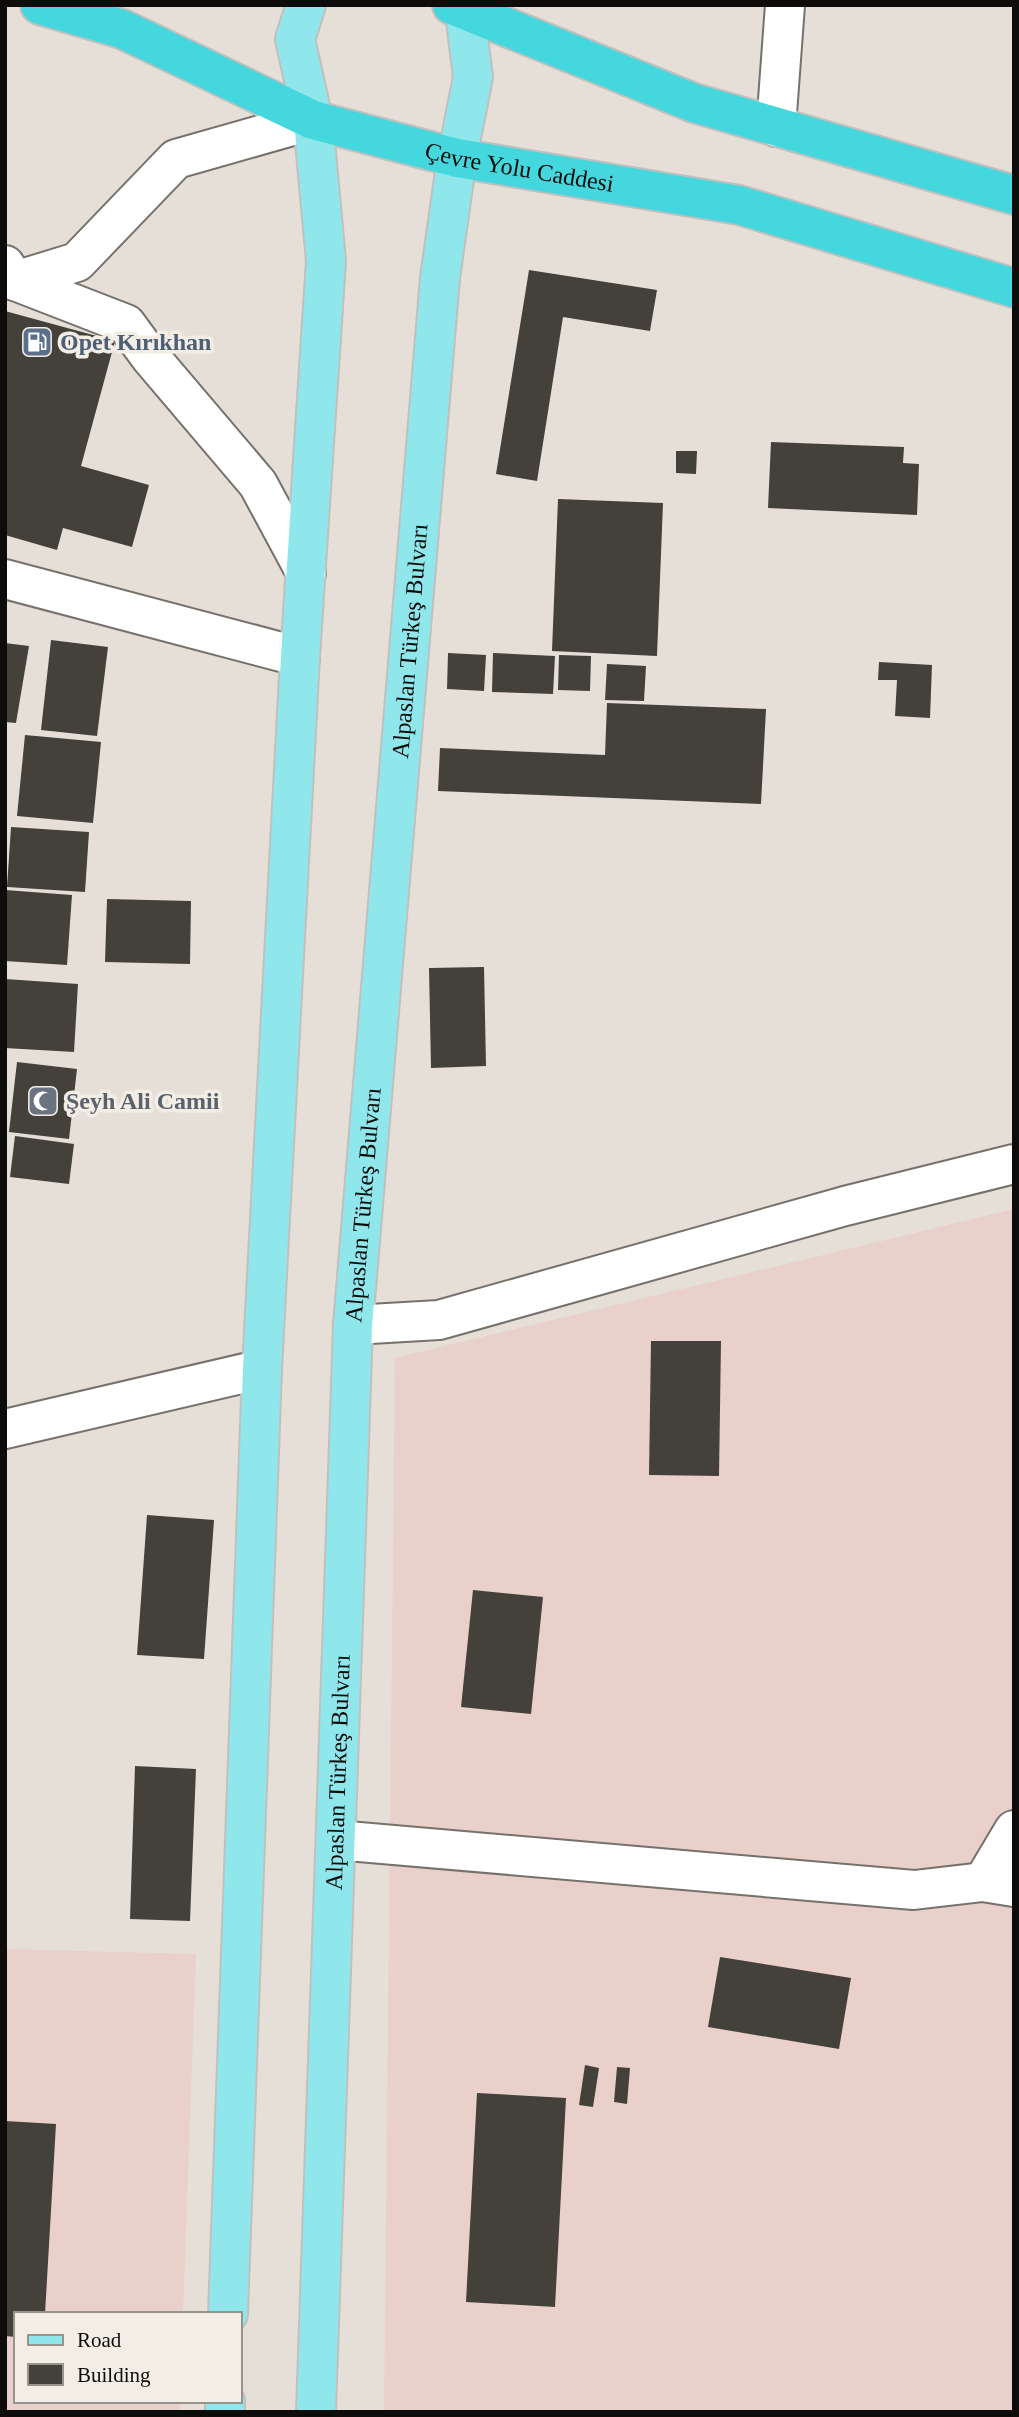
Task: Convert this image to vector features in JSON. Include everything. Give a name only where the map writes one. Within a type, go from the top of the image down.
[{"type":"highway","name":"Çevre Yolu Caddesi","points":[[40,5],[122,29],[313,120],[457,158],[739,205],[1014,288]]},
{"type":"highway","points":[[460,6],[694,103],[1014,195]]},
{"type":"main road","points":[[228,2312],[262,1369],[300,657],[326,261],[313,120],[295,39],[306,5]]},
{"type":"main road","name":"Alpaslan Türkeş Bulvarı","points":[[316,2412],[354,1325],[440,278],[457,158],[473,77],[460,6]]},
{"type":"street","points":[[776,127],[785,5]]},
{"type":"street","points":[[10,273],[76,262],[176,159],[313,120]]},
{"type":"street","points":[[10,273],[126,324],[150,358],[258,484],[306,573]]},
{"type":"street","points":[[5,579],[300,657]]},
{"type":"street","points":[[354,1325],[439,1320],[845,1206],[1014,1164]]},
{"type":"street","points":[[5,1429],[262,1369]]},
{"type":"street","points":[[336,1840],[914,1890],[998,1884],[1014,1830]]},
{"type":"shaded area","points":[[1014,1209],[1014,2412],[384,2412],[395,1358]]},
{"type":"shaded area","points":[[5,1949],[196,1954],[183,2312],[14,2312],[14,2403],[180,2403],[180,2412],[5,2412]]},
{"type":"building","points":[[529,270],[657,290],[650,331],[563,317],[537,481],[496,474]]},
{"type":"building","points":[[5,311],[115,341],[81,466],[149,485],[132,547],[63,528],[57,550],[5,535]]},
{"type":"building","points":[[771,442],[904,447],[903,463],[919,464],[917,515],[768,508]]},
{"type":"building","points":[[676,451],[697,451],[696,474],[676,473]]},
{"type":"building","points":[[558,499],[663,503],[657,656],[552,651]]},
{"type":"building","points":[[51,640],[108,647],[97,736],[41,730]]},
{"type":"building","points":[[5,643],[29,646],[16,723],[5,722]]},
{"type":"building","points":[[448,653],[486,655],[484,691],[447,689]]},
{"type":"building","points":[[493,653],[555,656],[553,694],[492,692]]},
{"type":"building","points":[[559,655],[591,656],[590,691],[558,690]]},
{"type":"building","points":[[879,662],[932,665],[930,718],[895,716],[897,680],[878,680]]},
{"type":"building","points":[[607,664],[646,666],[644,701],[605,700]]},
{"type":"building","points":[[607,703],[766,709],[761,804],[438,791],[440,748],[605,755]]},
{"type":"building","points":[[25,735],[101,742],[93,823],[17,816]]},
{"type":"building","points":[[11,827],[89,832],[85,892],[7,887]]},
{"type":"building","points":[[5,890],[72,895],[67,965],[5,961]]},
{"type":"building","points":[[107,899],[191,901],[190,964],[105,962]]},
{"type":"building","points":[[484,967],[486,1066],[431,1068],[429,968]]},
{"type":"building","points":[[5,979],[78,984],[74,1052],[5,1048]]},
{"type":"building","name":"Şeyh Ali Camii","points":[[17,1062],[77,1069],[69,1139],[9,1132]]},
{"type":"building","points":[[15,1136],[74,1144],[69,1184],[10,1177]]},
{"type":"building","points":[[651,1341],[721,1341],[719,1476],[649,1475]]},
{"type":"building","points":[[147,1515],[214,1520],[204,1659],[137,1655]]},
{"type":"building","points":[[473,1590],[543,1597],[531,1714],[461,1707]]},
{"type":"building","points":[[135,1766],[196,1769],[190,1921],[130,1919]]},
{"type":"building","points":[[720,1957],[851,1978],[839,2049],[708,2027]]},
{"type":"building","points":[[585,2065],[599,2068],[593,2107],[579,2105]]},
{"type":"building","points":[[617,2067],[630,2068],[627,2104],[614,2102]]},
{"type":"building","points":[[477,2093],[566,2098],[555,2307],[466,2302]]},
{"type":"building","points":[[5,2121],[56,2124],[45,2312],[14,2312],[14,2337],[5,2336]]},
{"type":"place","name":"Opet Kırıkhan","points":[[37,342]]},
{"type":"place","name":"Şeyh Ali Camii","points":[[43,1101]]}]
